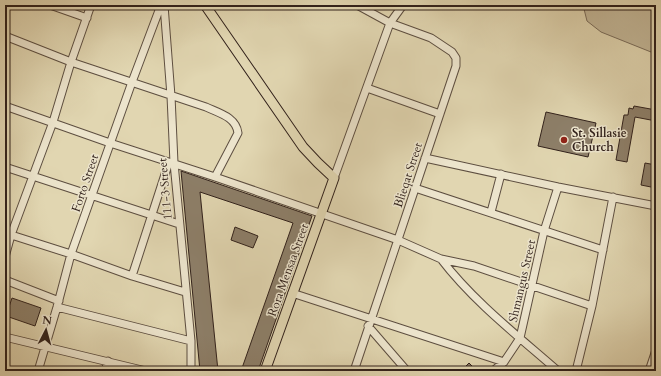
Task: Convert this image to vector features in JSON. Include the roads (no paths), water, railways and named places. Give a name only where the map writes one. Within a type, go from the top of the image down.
[{"type":"main road","points":[[205,5],[303,147],[334,178]]},
{"type":"main road","name":"Rora Mensaa Street","points":[[265,371],[334,178]]},
{"type":"street","points":[[50,5],[86,18]]},
{"type":"street","points":[[5,257],[8,234],[33,176],[53,122],[71,62],[91,5]]},
{"type":"street","name":"Forto Street","points":[[38,371],[72,254],[132,82],[163,5]]},
{"type":"street","name":"111-3 Street","points":[[163,5],[171,96],[172,162],[190,341],[191,371]]},
{"type":"street","points":[[357,5],[390,23]]},
{"type":"street","points":[[334,178],[390,23],[403,5]]},
{"type":"street","name":"Blieqat Street","points":[[354,371],[369,322],[456,66],[456,58],[452,52],[432,38],[390,23]]},
{"type":"street","points":[[5,36],[71,62],[206,107],[225,115],[237,126],[238,133],[215,177]]},
{"type":"street","points":[[367,88],[440,114]]},
{"type":"street","points":[[5,106],[398,240],[441,259],[474,266],[592,306]]},
{"type":"street","points":[[425,158],[558,187],[656,206]]},
{"type":"street","points":[[132,276],[172,162]]},
{"type":"street","points":[[5,167],[179,224]]},
{"type":"street","points":[[490,212],[501,174]]},
{"type":"street","name":"Shmangus Street","points":[[493,371],[504,362],[520,338],[544,231],[558,187]]},
{"type":"street","points":[[415,188],[603,250]]},
{"type":"street","points":[[576,371],[592,306],[613,198]]},
{"type":"street","points":[[8,234],[72,254],[132,276],[185,292]]},
{"type":"street","points":[[441,259],[469,292],[558,371]]},
{"type":"street","points":[[5,280],[58,304],[190,341]]},
{"type":"street","points":[[292,293],[369,322],[504,362]]},
{"type":"street","points":[[369,322],[407,371]]},
{"type":"street","points":[[5,337],[146,371]]},
{"type":"street","points":[[649,371],[656,350]]},
{"type":"street","points":[[105,371],[108,361]]},
{"type":"place","name":"St. Sillasie Church","points":[[564,140]]}]
